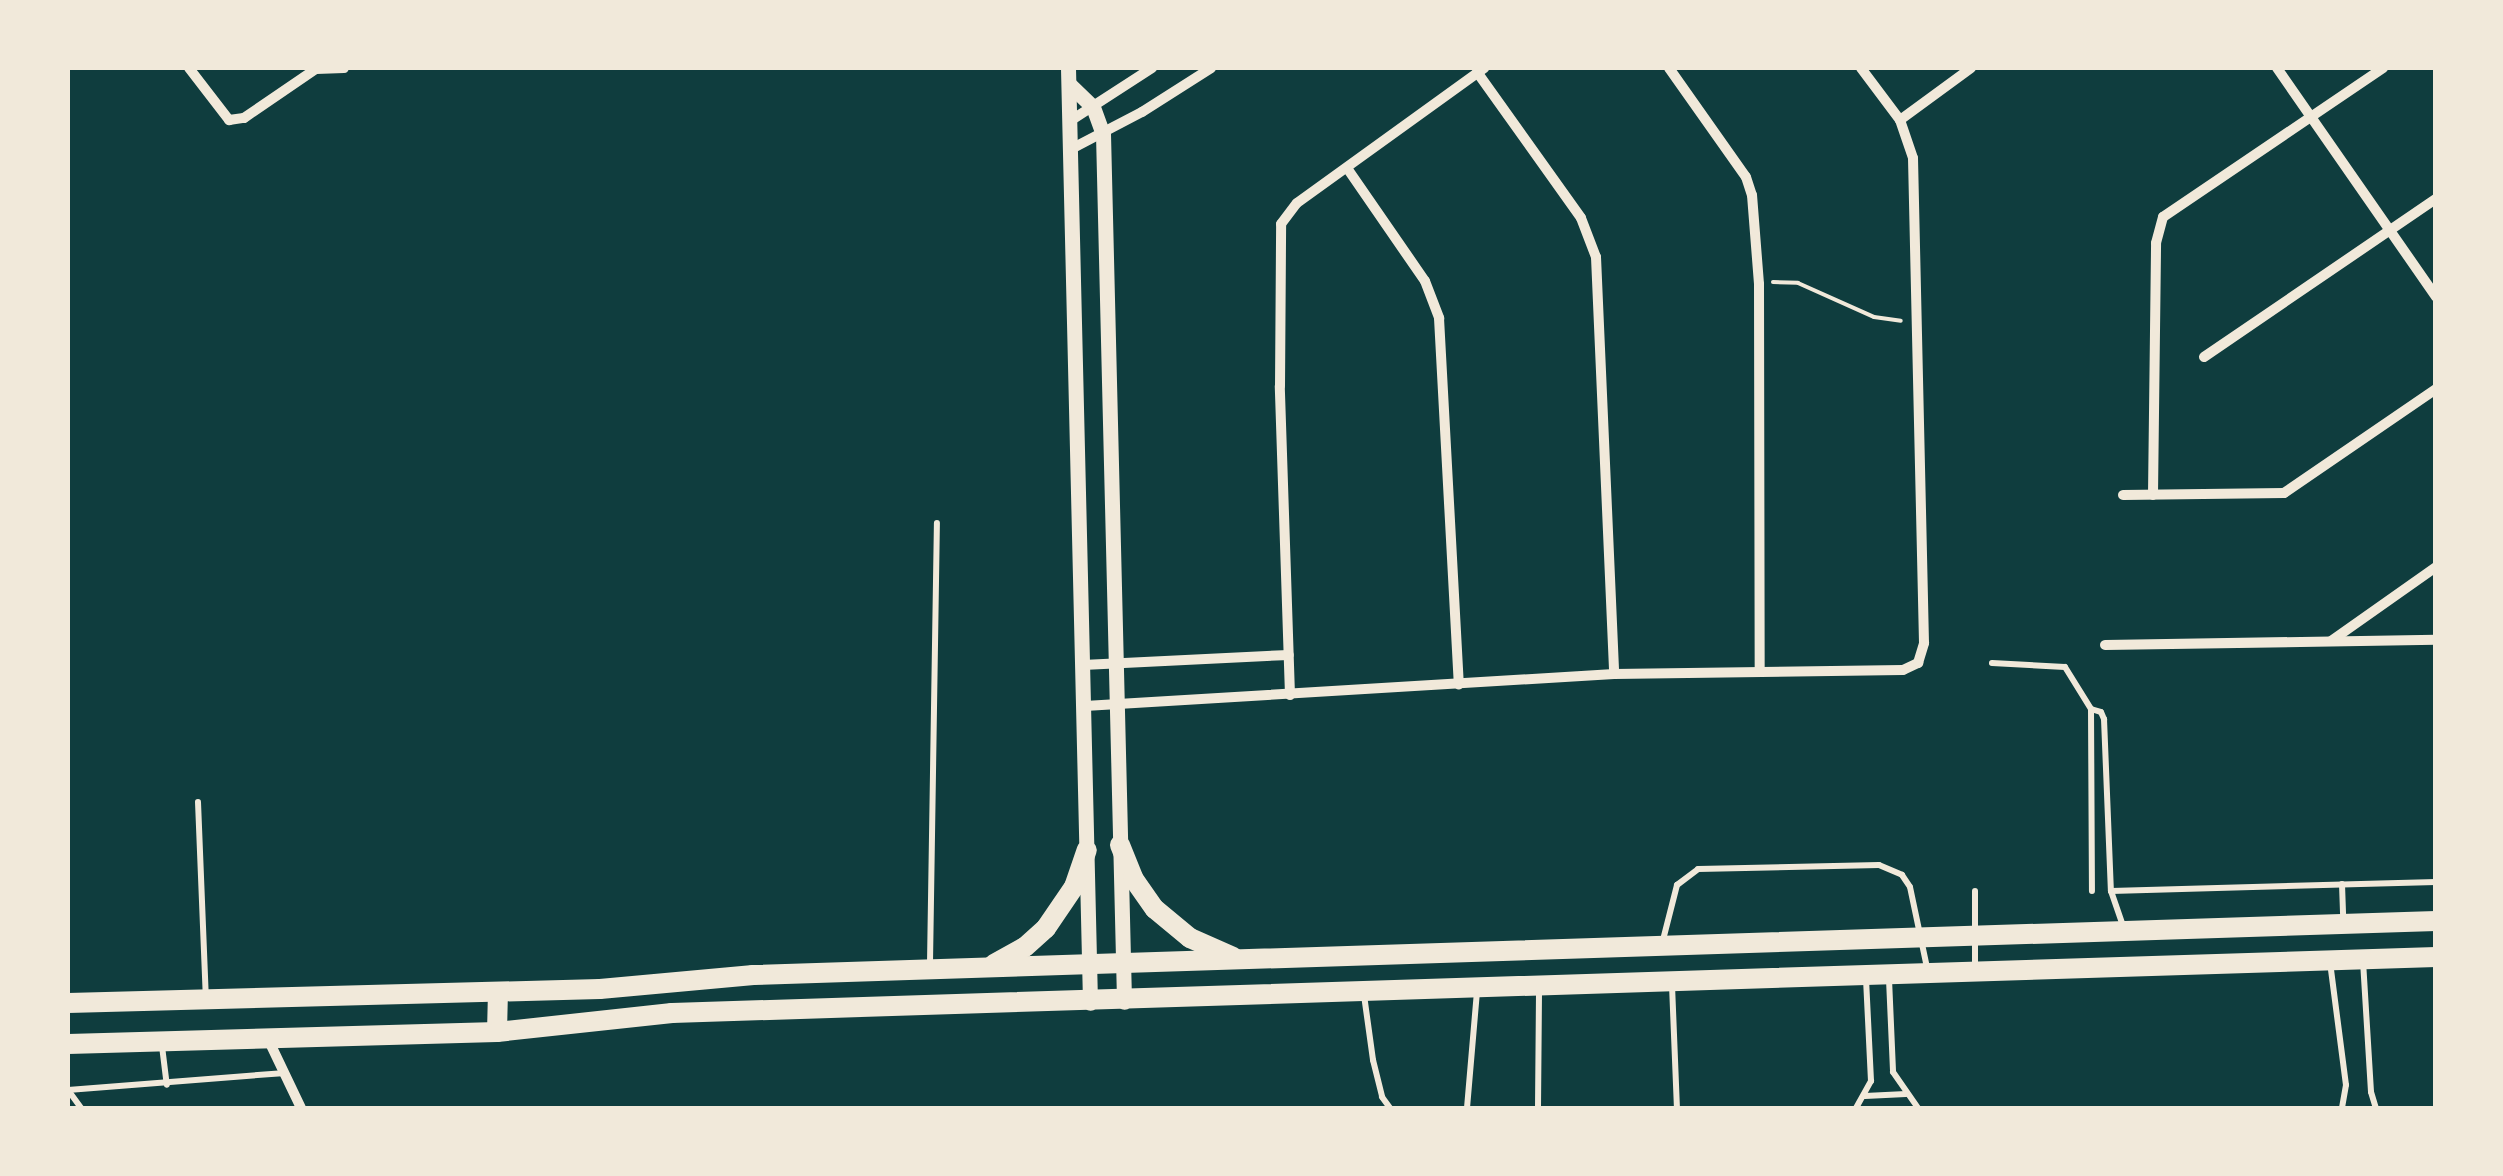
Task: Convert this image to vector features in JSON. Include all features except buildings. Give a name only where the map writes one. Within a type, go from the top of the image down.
[{"type":"highway","points":[[1120,845],[1133,878],[1154,909],[1190,938],[1239,960]]},
{"type":"highway","points":[[987,968],[1024,947],[1046,928],[1074,886],[1087,850]]},
{"type":"highway","points":[[70,999],[498,992],[1092,964],[2436,921]]},
{"type":"highway","points":[[68,1044],[497,1032],[672,1013],[1124,1002],[2436,958]]},
{"type":"highway","points":[[497,1032],[498,992]]},
{"type":"street","points":[[189,68],[229,120],[244,118],[316,68],[344,68]]},
{"type":"street","points":[[1068,68],[1090,1003]]},
{"type":"street","points":[[1070,121],[1152,68]]},
{"type":"street","points":[[1072,148],[1103,134],[1211,68]]},
{"type":"street","points":[[1669,68],[1746,178],[1754,212],[1759,284],[1760,670]]},
{"type":"street","points":[[1085,706],[1614,674],[1903,670],[1918,663],[1924,643],[1913,158],[1900,120],[1860,68]]},
{"type":"street","points":[[1900,120],[1972,68]]},
{"type":"street","points":[[2278,68],[2436,297]]},
{"type":"street","points":[[2154,495],[2158,229],[2175,207],[2383,68]]},
{"type":"street","points":[[1290,695],[1279,233],[1284,216],[1296,203],[1480,70],[1581,218],[1596,258],[1614,674]]},
{"type":"street","points":[[1070,85],[1093,107],[1103,134],[1112,339],[1124,1002]]},
{"type":"street","points":[[1347,168],[1425,280],[1439,318],[1459,684]]},
{"type":"street","points":[[2204,357],[2436,198]]},
{"type":"street","points":[[2123,494],[2284,493],[2436,389]]},
{"type":"street","points":[[2331,642],[2436,567]]},
{"type":"street","points":[[2105,645],[2436,640]]},
{"type":"street","points":[[1083,665],[1289,655]]},
{"type":"street","points":[[268,1038],[301,1108]]},
{"type":"lane","points":[[930,970],[937,523]]},
{"type":"lane","points":[[1992,663],[2065,667],[2091,709],[2092,891]]},
{"type":"lane","points":[[2091,709],[2101,712],[2104,719],[2111,890],[2124,932]]},
{"type":"lane","points":[[198,802],[206,999]]},
{"type":"lane","points":[[1662,946],[1677,885],[1686,875],[1712,866],[1892,868],[1910,887],[1924,938],[1928,975]]},
{"type":"lane","points":[[2111,890],[2436,882]]},
{"type":"lane","points":[[2342,884],[2343,924]]},
{"type":"lane","points":[[1975,891],[1975,973]]},
{"type":"lane","points":[[2362,960],[2371,1092],[2376,1108]]},
{"type":"lane","points":[[2330,961],[2346,1085],[2342,1108]]},
{"type":"lane","points":[[1889,976],[1892,1072],[1918,1108]]},
{"type":"lane","points":[[1856,1108],[1871,1081],[1866,977]]},
{"type":"lane","points":[[1672,984],[1676,1108]]},
{"type":"lane","points":[[1538,1108],[1539,988]]},
{"type":"lane","points":[[1468,1108],[1477,990]]},
{"type":"lane","points":[[1364,994],[1373,1060],[1382,1097],[1390,1108]]},
{"type":"lane","points":[[161,1041],[167,1084]]},
{"type":"lane","points":[[68,1089],[284,1073]]},
{"type":"lane","points":[[68,1089],[81,1108]]},
{"type":"lane","points":[[1864,1096],[1906,1094]]},
{"type":"path","points":[[1759,284],[1798,283],[1874,317],[1918,324]]}]
